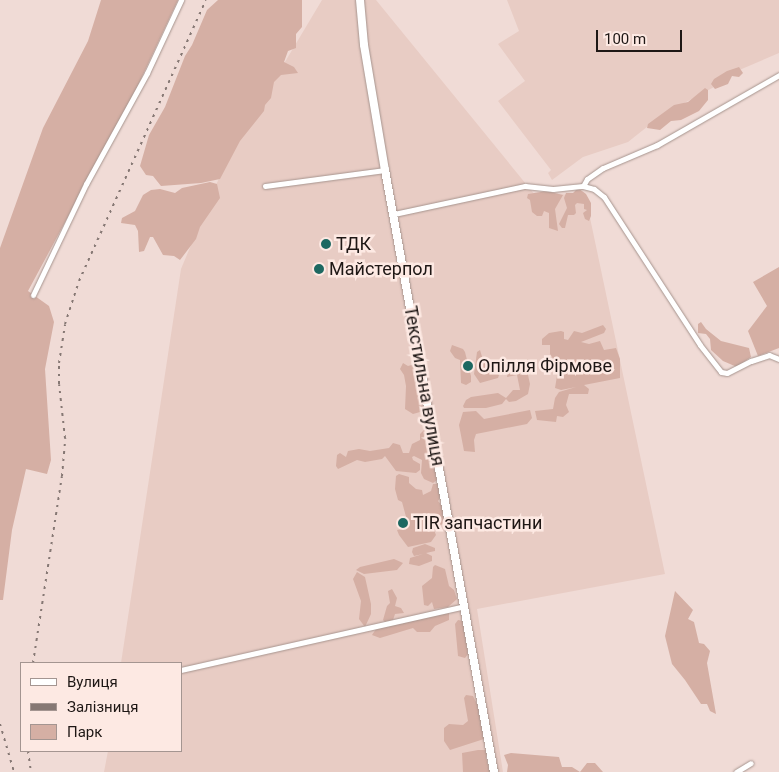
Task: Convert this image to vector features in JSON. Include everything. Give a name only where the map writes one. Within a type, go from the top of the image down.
[{"type":"street","points":[[33,294],[86,184],[148,73],[181,0]]},
{"type":"street","name":"Текстильна вулиця","points":[[360,0],[364,46],[385,170],[494,772]]},
{"type":"street","points":[[583,186],[587,179],[603,168],[657,144],[779,75]]},
{"type":"street","points":[[266,186],[385,170]]},
{"type":"street","points":[[394,214],[525,186],[553,189],[583,186],[594,190],[604,197],[700,345],[721,372],[727,373],[770,355],[779,359]]},
{"type":"street","points":[[182,670],[464,606]]},
{"type":"street","points":[[736,772],[751,763]]},
{"type":"shaded area","points":[[322,0],[376,0],[535,195],[585,194],[665,574],[477,609],[503,772],[104,772],[108,752],[182,752],[182,662],[121,662],[181,269],[227,159]]},
{"type":"shaded area","points":[[507,0],[779,0],[779,53],[730,74],[727,80],[662,115],[628,142],[583,157],[552,180],[548,173],[551,170],[498,101],[525,81],[498,44],[519,31]]},
{"type":"green space","points":[[101,0],[178,0],[134,94],[28,291],[49,306],[54,322],[45,369],[51,460],[47,474],[26,469],[12,530],[3,600],[0,600],[0,248],[43,128],[88,41]]},
{"type":"green space","points":[[218,0],[302,0],[302,27],[296,34],[296,48],[288,51],[284,62],[294,67],[298,73],[281,75],[274,82],[271,98],[265,105],[264,111],[240,141],[220,179],[201,183],[161,186],[153,176],[146,175],[140,166],[149,135],[165,107],[185,56],[192,45],[207,10]]},
{"type":"green space","points":[[739,67],[743,73],[739,77],[732,76],[728,84],[715,89],[711,84],[714,79],[727,71]]},
{"type":"green space","points":[[705,88],[708,90],[708,100],[699,111],[681,120],[671,121],[660,130],[647,128],[648,124],[674,105],[688,102]]},
{"type":"green space","points":[[210,182],[217,184],[220,198],[200,227],[196,239],[180,260],[174,256],[163,255],[153,237],[150,237],[144,251],[139,252],[138,231],[135,225],[121,223],[122,218],[135,211],[143,195],[151,190],[160,189],[175,193],[182,188]]},
{"type":"green space","points":[[578,188],[586,194],[591,203],[589,221],[585,219],[583,213],[587,210],[584,209],[584,204],[577,203],[575,205],[576,213],[568,215],[565,228],[562,228],[559,224],[567,208],[564,198],[566,193],[573,193]]},
{"type":"green space","points":[[547,191],[563,195],[555,209],[558,231],[549,228],[549,213],[544,211],[542,216],[537,216],[532,212],[530,200],[527,198],[528,194]]},
{"type":"green space","points":[[779,267],[779,348],[758,356],[748,331],[767,306],[753,282]]},
{"type":"green space","points":[[701,322],[706,329],[721,341],[749,348],[751,357],[737,367],[723,361],[711,350],[710,339],[706,334],[698,333],[698,324]]},
{"type":"green space","points":[[603,325],[606,329],[604,333],[581,342],[589,344],[600,341],[604,350],[616,348],[620,359],[620,378],[584,385],[589,389],[588,394],[569,394],[566,405],[569,412],[563,417],[557,416],[556,422],[537,420],[535,411],[553,409],[555,398],[559,392],[576,387],[561,390],[555,388],[557,376],[556,363],[550,354],[550,345],[542,345],[542,339],[549,333],[561,331],[564,332],[564,339],[568,340],[574,331],[582,333]]},
{"type":"green space","points":[[452,345],[463,349],[465,352],[471,376],[471,382],[466,385],[461,383],[460,360],[455,358],[450,351]]},
{"type":"green space","points":[[480,350],[483,360],[486,358],[491,361],[493,371],[499,375],[498,378],[480,383],[474,374],[477,352]]},
{"type":"green space","points":[[403,363],[408,366],[415,364],[418,371],[419,385],[417,393],[422,395],[423,408],[420,412],[413,414],[405,409],[406,386],[404,375],[400,369]]},
{"type":"green space","points":[[513,368],[525,369],[530,384],[528,394],[516,401],[509,402],[506,399],[502,404],[486,408],[464,408],[466,400],[471,397],[498,393],[506,398],[513,390],[520,390],[517,375],[507,377],[508,371]]},
{"type":"green space","points":[[530,410],[532,418],[527,424],[476,434],[474,440],[475,452],[464,451],[459,425],[463,412],[476,411],[484,419]]},
{"type":"green space","points":[[426,428],[437,480],[433,483],[424,479],[421,473],[422,460],[414,456],[412,457],[413,460],[420,464],[420,470],[416,473],[396,471],[385,456],[382,459],[365,462],[357,460],[338,469],[336,466],[337,455],[340,453],[346,457],[348,451],[359,449],[370,451],[389,448],[393,443],[400,445],[403,453],[409,453],[412,444],[420,440],[420,434]]},
{"type":"green space","points":[[399,474],[409,477],[409,483],[416,489],[422,490],[423,495],[431,491],[433,484],[438,484],[441,489],[441,497],[438,501],[444,508],[444,523],[441,525],[430,520],[436,535],[431,542],[408,547],[399,535],[397,530],[406,528],[408,524],[402,502],[398,500],[395,489],[396,476]]},
{"type":"green space","points":[[425,544],[435,548],[435,551],[426,553],[432,556],[432,561],[419,566],[409,564],[410,558],[423,554],[414,556],[413,548]]},
{"type":"green space","points":[[394,559],[403,563],[397,570],[364,574],[356,570],[360,567]]},
{"type":"green space","points":[[435,565],[445,569],[449,586],[454,590],[457,599],[448,607],[434,609],[432,602],[428,606],[424,605],[422,586],[432,578]]},
{"type":"green space","points":[[357,572],[365,577],[371,604],[371,614],[365,627],[359,619],[361,601],[353,579]]},
{"type":"green space","points":[[392,589],[397,598],[395,606],[401,608],[404,613],[395,614],[393,620],[385,622],[383,620],[387,606],[390,603],[388,591]]},
{"type":"green space","points":[[675,591],[693,610],[688,619],[694,622],[699,643],[704,644],[710,651],[707,663],[716,714],[710,711],[707,704],[701,704],[672,664],[665,636]]},
{"type":"green space","points":[[449,611],[449,620],[435,626],[430,632],[417,632],[413,628],[380,638],[372,635],[376,629],[391,622],[402,624],[409,619]]},
{"type":"green space","points":[[458,620],[463,621],[468,654],[465,658],[458,656],[455,624]]},
{"type":"green space","points":[[466,695],[473,696],[478,706],[484,739],[450,750],[444,741],[444,728],[449,724],[463,725],[468,721],[464,698]]},
{"type":"green space","points":[[487,750],[486,758],[490,772],[463,772],[462,753]]},
{"type":"green space","points":[[511,753],[559,757],[562,767],[572,767],[580,772],[507,772],[508,765],[504,755]]},
{"type":"green space","points":[[587,763],[595,763],[603,772],[580,772]]},
{"type":"railway","points":[[33,662],[62,476],[65,438],[59,384],[59,363],[65,324],[79,281],[206,0]]},
{"type":"railway","points":[[0,724],[14,772]]},
{"type":"railway","points":[[28,752],[31,772]]},
{"type":"place","name":"ТДК","points":[[326,244]]},
{"type":"place","name":"Майстерпол","points":[[319,269]]},
{"type":"place","name":"Опілля Фірмове","points":[[468,366]]},
{"type":"place","name":"TIR запчастини","points":[[403,523]]}]
